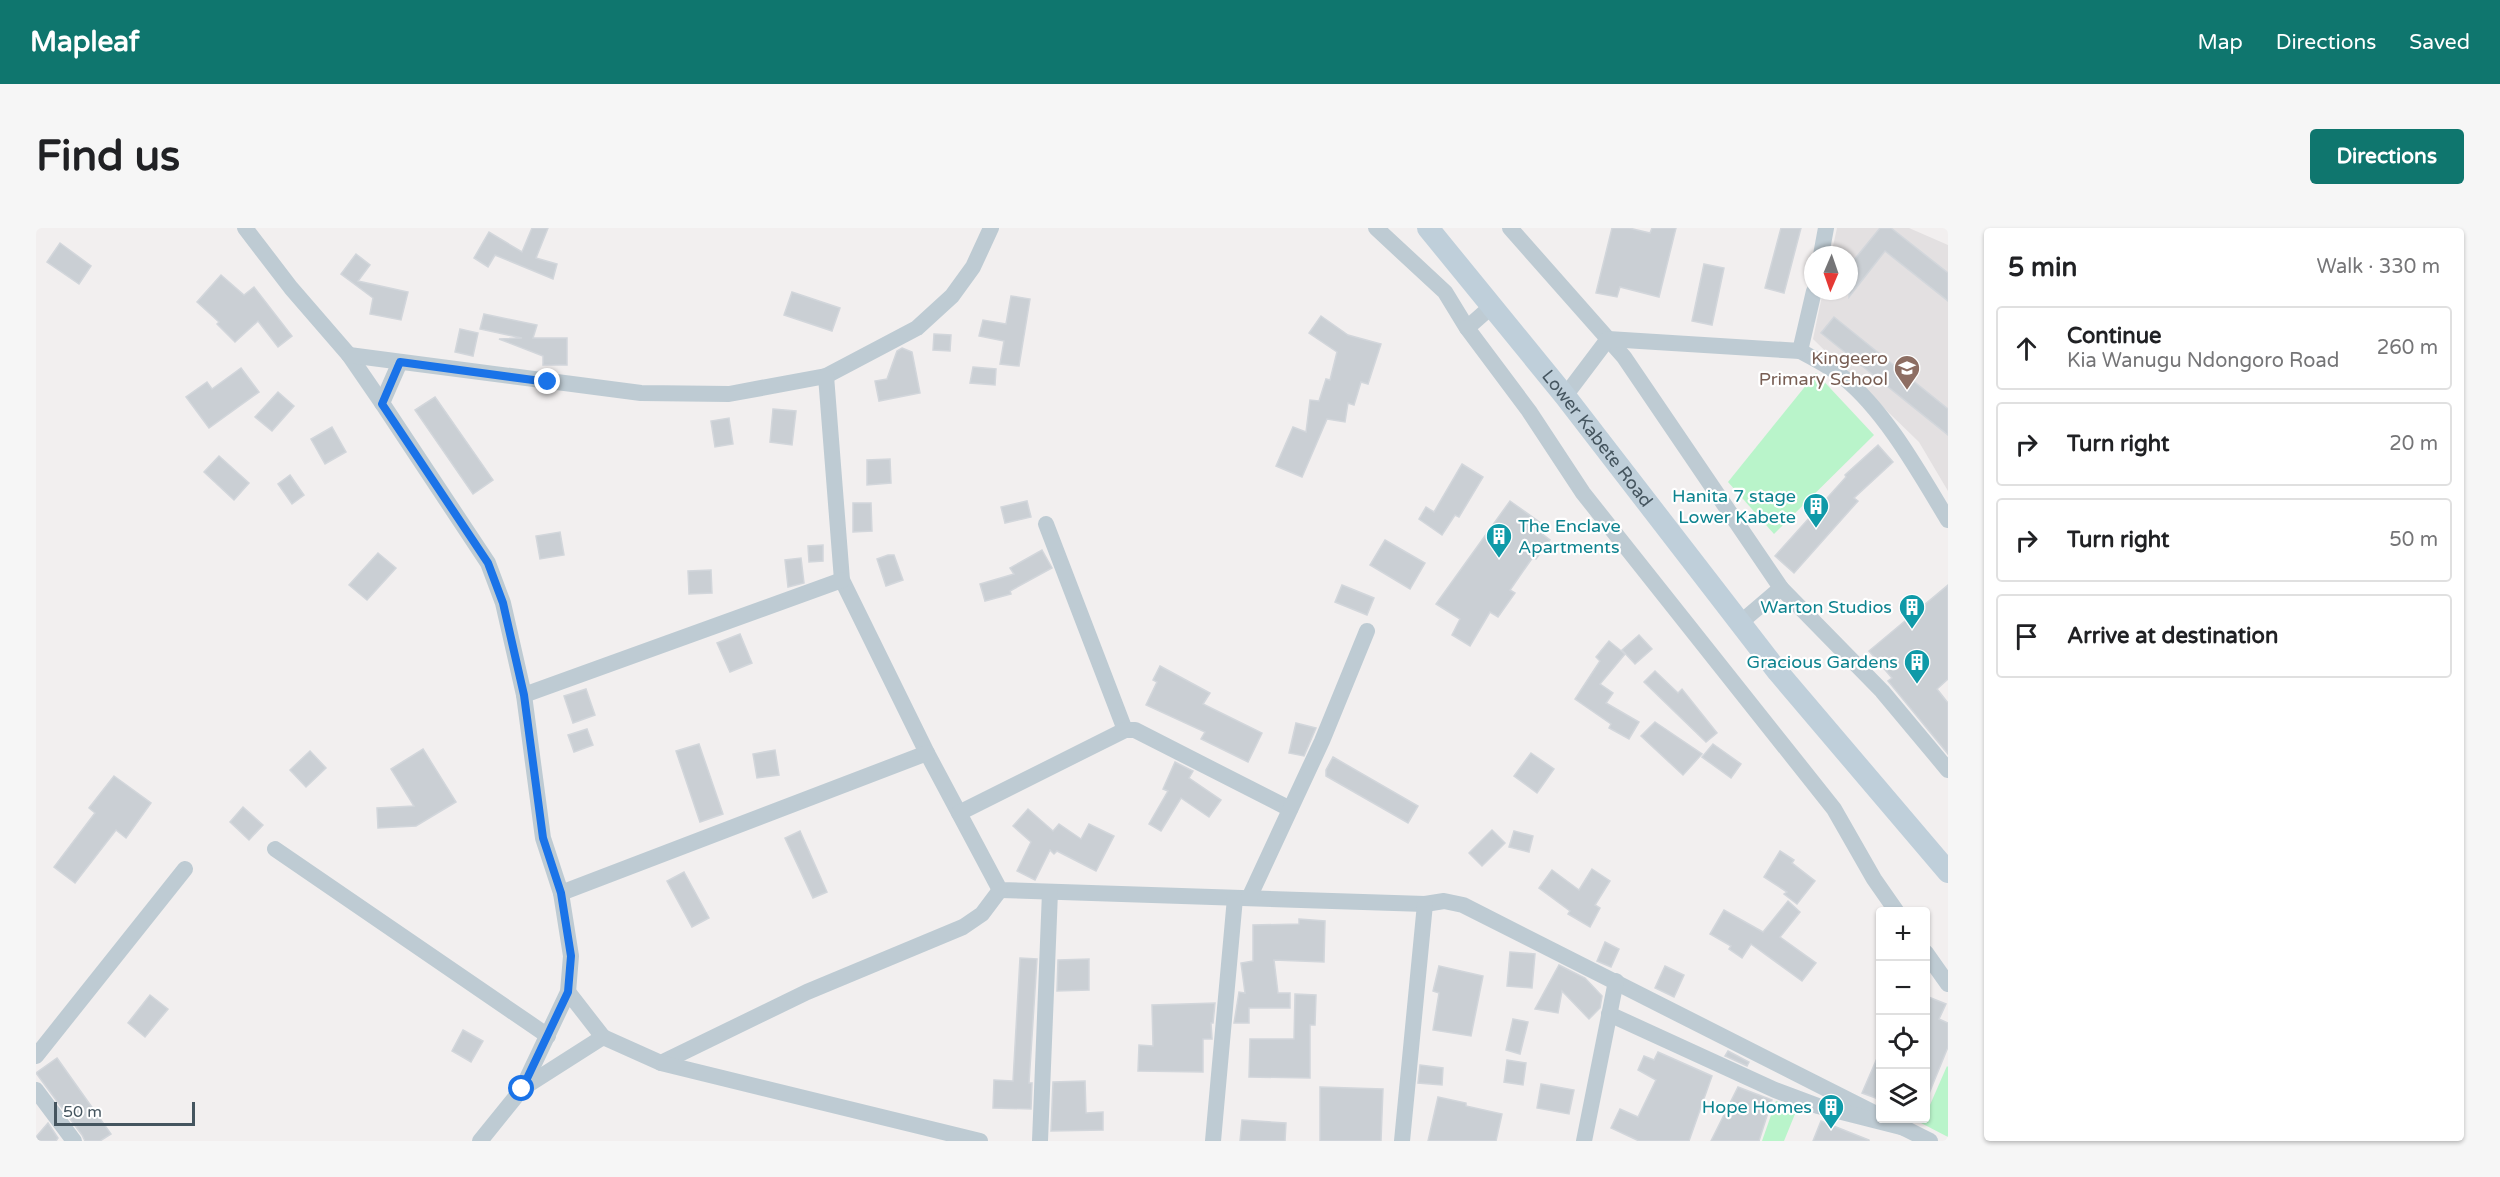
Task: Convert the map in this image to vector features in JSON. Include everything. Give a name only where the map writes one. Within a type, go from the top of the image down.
[{"type":"main road","name":"Lower Kabete Road","points":[[1428,228],[1565,396],[1778,672],[1940,853],[1948,872]]},
{"type":"street","points":[[245,228],[291,288],[349,355],[488,563],[503,603],[524,695],[543,838],[561,893],[571,956],[568,992],[522,1089],[480,1141]]},
{"type":"street","points":[[349,355],[641,393],[729,394],[826,376],[917,328],[952,296],[973,267],[991,228]]},
{"type":"street","points":[[1376,228],[1445,292],[1467,328],[1529,411],[1583,493],[1834,809],[1874,879],[1894,907]]},
{"type":"street","points":[[1510,228],[1624,357],[1781,588],[1882,691],[1948,770]]},
{"type":"street","points":[[1823,246],[1826,228]]},
{"type":"street","points":[[1800,351],[1812,300]]},
{"type":"street","points":[[1467,328],[1492,306]]},
{"type":"street","points":[[1608,339],[1800,351],[1843,377],[1871,404],[1918,471],[1948,520]]},
{"type":"street","points":[[1565,396],[1608,339]]},
{"type":"street","points":[[382,404],[400,362]]},
{"type":"street","points":[[826,376],[842,580],[927,753],[1000,890]]},
{"type":"street","points":[[1046,524],[1125,730]]},
{"type":"street","points":[[524,695],[842,580]]},
{"type":"street","points":[[1740,623],[1781,588]]},
{"type":"street","points":[[1213,1141],[1242,898],[1290,809],[1322,741],[1367,631]]},
{"type":"street","points":[[959,813],[1125,730],[1135,730],[1290,809]]},
{"type":"street","points":[[561,893],[927,753]]},
{"type":"street","points":[[275,849],[548,1036]]},
{"type":"street","points":[[36,1056],[185,869]]},
{"type":"street","points":[[1000,890],[1425,904],[1444,901],[1463,905],[1876,1113]]},
{"type":"street","points":[[661,1063],[807,992],[963,927],[982,914],[1000,890]]},
{"type":"street","points":[[1040,1141],[1050,892]]},
{"type":"street","points":[[1402,1141],[1425,904]]},
{"type":"street","points":[[1930,959],[1948,984]]},
{"type":"street","points":[[1584,1141],[1616,981]]},
{"type":"street","points":[[568,992],[603,1037],[661,1063],[980,1141]]},
{"type":"street","points":[[1609,1014],[1796,1098],[1818,1106],[1905,1128]]},
{"type":"street","points":[[522,1089],[603,1037]]},
{"type":"street","points":[[36,1090],[74,1141]]},
{"type":"street","points":[[1894,1123],[1930,1141]]},
{"type":"shaded area","name":"Kingeero Primary School","points":[[1837,228],[1909,228],[1948,245],[1948,491],[1919,442],[1813,339],[1821,300],[1858,300],[1858,246],[1833,246]]},
{"type":"green space","points":[[1816,373],[1874,435],[1774,534],[1728,482]]},
{"type":"green space","points":[[1947,1066],[1948,1137],[1921,1123],[1930,1123],[1930,1105]]},
{"type":"green space","points":[[1776,1101],[1797,1109],[1784,1141],[1762,1141]]},
{"type":"building","points":[[532,228],[548,228],[536,258],[557,264],[553,279],[495,255],[488,267],[474,258],[489,232],[522,252]]},
{"type":"building","points":[[1612,228],[1629,228],[1650,233],[1652,228],[1676,228],[1659,297],[1620,287],[1617,297],[1596,293]]},
{"type":"building","points":[[1781,228],[1801,228],[1784,293],[1765,288]]},
{"type":"building","points":[[1880,228],[1891,228],[1948,273],[1948,301],[1885,251],[1858,286],[1858,255]]},
{"type":"building","points":[[60,243],[91,266],[79,284],[47,262]]},
{"type":"building","points":[[356,254],[370,265],[358,281],[408,292],[401,320],[370,314],[373,298],[341,274]]},
{"type":"building","points":[[1704,264],[1724,268],[1712,325],[1692,321]]},
{"type":"building","points":[[221,275],[244,295],[254,287],[292,336],[278,347],[258,321],[235,342],[217,324],[219,322],[197,302]]},
{"type":"building","points":[[792,292],[840,308],[832,331],[784,315]]},
{"type":"building","points":[[1011,296],[1030,299],[1019,366],[1000,364],[1004,341],[979,336],[983,320],[1006,324]]},
{"type":"building","points":[[484,314],[537,325],[533,338],[567,338],[567,365],[543,365],[543,356],[499,339],[522,338],[480,329]]},
{"type":"building","points":[[1321,316],[1348,335],[1381,344],[1368,384],[1361,382],[1354,405],[1348,403],[1345,422],[1327,419],[1302,477],[1276,466],[1293,427],[1306,432],[1310,400],[1319,401],[1326,379],[1330,380],[1337,352],[1309,333]]},
{"type":"building","points":[[1834,317],[1948,409],[1948,435],[1821,333]]},
{"type":"building","points":[[460,329],[478,333],[473,356],[455,352]]},
{"type":"building","points":[[934,334],[951,335],[950,351],[933,350]]},
{"type":"building","points":[[902,348],[912,352],[920,393],[879,401],[875,381],[887,379],[897,351]]},
{"type":"building","points":[[973,367],[996,369],[995,385],[970,383]]},
{"type":"building","points":[[241,368],[259,392],[209,428],[186,397],[207,382],[212,389]]},
{"type":"building","points":[[278,392],[294,406],[272,431],[255,417]]},
{"type":"building","points":[[435,397],[493,480],[473,494],[415,410]]},
{"type":"building","points":[[773,409],[796,411],[792,445],[770,442]]},
{"type":"building","points":[[729,418],[733,444],[715,447],[711,421]]},
{"type":"building","points":[[332,427],[346,452],[325,464],[311,439]]},
{"type":"building","name":"Hanita 7 stage Lower Kabete","points":[[1878,445],[1893,462],[1854,498],[1858,501],[1794,573],[1775,556],[1846,477],[1845,475]]},
{"type":"building","points":[[219,456],[249,483],[234,500],[204,472]]},
{"type":"building","points":[[890,459],[891,483],[867,485],[867,460]]},
{"type":"building","points":[[1462,464],[1483,477],[1459,517],[1455,515],[1442,535],[1419,519],[1426,507],[1434,512]]},
{"type":"building","points":[[290,475],[304,495],[292,504],[278,484]]},
{"type":"building","points":[[1027,501],[1031,517],[1005,523],[1001,507]]},
{"type":"building","name":"The Enclave Apartments","points":[[1510,501],[1545,526],[1541,533],[1550,540],[1536,559],[1533,557],[1510,590],[1515,593],[1498,617],[1490,612],[1470,646],[1452,635],[1460,619],[1436,604]]},
{"type":"building","points":[[853,503],[871,503],[872,531],[853,532]]},
{"type":"building","points":[[560,532],[564,555],[540,559],[536,536]]},
{"type":"building","points":[[1385,540],[1425,563],[1410,589],[1370,565]]},
{"type":"building","points":[[823,545],[823,561],[809,562],[808,546]]},
{"type":"building","points":[[1042,550],[1052,568],[1010,591],[1011,594],[985,601],[980,584],[1014,574],[1010,568]]},
{"type":"building","points":[[378,553],[396,568],[367,600],[349,585]]},
{"type":"building","points":[[894,555],[903,580],[886,586],[877,559]]},
{"type":"building","points":[[801,558],[804,583],[788,587],[785,560]]},
{"type":"building","points":[[711,570],[712,593],[689,594],[688,571]]},
{"type":"building","points":[[1342,585],[1374,598],[1367,615],[1335,602]]},
{"type":"building","points":[[1948,585],[1948,679],[1937,689],[1948,703],[1948,754],[1888,681],[1892,678],[1869,651]]},
{"type":"building","points":[[740,634],[752,663],[730,672],[717,643]]},
{"type":"building","points":[[1639,635],[1652,649],[1635,664],[1622,650]]},
{"type":"building","points":[[1609,641],[1625,654],[1600,684],[1613,693],[1606,703],[1639,722],[1629,739],[1609,728],[1611,724],[1575,699],[1600,661],[1596,657]]},
{"type":"building","points":[[1160,666],[1210,693],[1203,704],[1262,733],[1248,762],[1201,739],[1205,732],[1146,705],[1157,682],[1153,680]]},
{"type":"building","points":[[1655,671],[1678,693],[1682,689],[1717,733],[1706,742],[1644,682]]},
{"type":"building","points":[[586,689],[595,715],[573,723],[564,696]]},
{"type":"building","points":[[1655,722],[1702,754],[1683,775],[1641,736]]},
{"type":"building","points":[[1296,723],[1316,728],[1304,756],[1289,753]]},
{"type":"building","points":[[587,729],[593,745],[574,752],[568,735]]},
{"type":"building","points":[[699,744],[723,814],[700,822],[676,751]]},
{"type":"building","points":[[1713,744],[1741,764],[1731,778],[1702,757]]},
{"type":"building","points":[[423,749],[456,802],[416,826],[378,828],[377,808],[414,806],[391,769]]},
{"type":"building","points":[[775,750],[779,775],[757,778],[753,754]]},
{"type":"building","points":[[310,751],[326,768],[306,787],[290,770]]},
{"type":"building","points":[[1531,753],[1554,769],[1537,793],[1514,776]]},
{"type":"building","points":[[1333,757],[1418,806],[1408,823],[1326,776],[1326,770]]},
{"type":"building","points":[[1175,762],[1193,771],[1189,778],[1221,800],[1209,817],[1181,798],[1161,831],[1149,824],[1168,791],[1163,789]]},
{"type":"building","points":[[114,776],[151,803],[126,838],[116,830],[75,883],[54,867],[95,813],[89,808]]},
{"type":"building","points":[[243,807],[263,825],[249,840],[230,822]]},
{"type":"building","points":[[1028,809],[1053,831],[1059,824],[1081,839],[1089,824],[1114,836],[1096,871],[1057,851],[1054,854],[1050,850],[1035,880],[1017,871],[1031,842],[1013,826]]},
{"type":"building","points":[[1492,830],[1505,843],[1482,866],[1469,853]]},
{"type":"building","points":[[800,831],[827,892],[813,898],[785,838]]},
{"type":"building","points":[[1514,831],[1533,836],[1529,852],[1509,847]]},
{"type":"building","points":[[1780,851],[1794,860],[1792,863],[1815,881],[1797,904],[1784,894],[1787,892],[1764,877]]},
{"type":"building","points":[[1592,869],[1610,881],[1595,905],[1600,908],[1590,927],[1568,914],[1570,911],[1539,888],[1552,870],[1579,890]]},
{"type":"building","points":[[684,872],[709,918],[692,927],[667,881]]},
{"type":"building","points":[[1788,901],[1800,912],[1780,937],[1816,963],[1802,981],[1751,944],[1742,958],[1729,949],[1731,946],[1710,934],[1724,910],[1763,932]]},
{"type":"building","points":[[1299,919],[1325,921],[1324,962],[1274,960],[1278,993],[1290,993],[1290,1008],[1249,1008],[1249,1023],[1234,1023],[1239,992],[1245,993],[1241,963],[1253,961],[1253,925],[1299,924]]},
{"type":"building","points":[[1605,942],[1619,949],[1611,967],[1597,961]]},
{"type":"building","points":[[1510,952],[1535,954],[1532,988],[1507,986]]},
{"type":"building","points":[[1020,958],[1037,959],[1029,1083],[1032,1083],[1031,1109],[993,1108],[994,1080],[1013,1081]]},
{"type":"building","points":[[1089,959],[1089,990],[1057,991],[1058,960]]},
{"type":"building","points":[[1559,965],[1585,978],[1602,996],[1600,1008],[1589,1019],[1562,991],[1558,1013],[1535,1009]]},
{"type":"building","points":[[1439,966],[1483,976],[1471,1036],[1433,1030],[1439,993],[1433,991]]},
{"type":"building","points":[[1665,966],[1684,975],[1674,997],[1655,988]]},
{"type":"building","points":[[1295,994],[1316,995],[1315,1025],[1310,1025],[1310,1078],[1249,1077],[1250,1039],[1294,1039]]},
{"type":"building","points":[[150,995],[168,1009],[145,1037],[128,1023]]},
{"type":"building","points":[[1930,998],[1946,1004],[1939,1019],[1948,1023],[1948,1047],[1930,1091]]},
{"type":"building","points":[[1215,1003],[1213,1023],[1211,1023],[1212,1039],[1203,1039],[1203,1072],[1138,1071],[1139,1045],[1153,1046],[1152,1005]]},
{"type":"building","points":[[1513,1019],[1528,1022],[1520,1054],[1506,1050]]},
{"type":"building","points":[[463,1030],[483,1041],[471,1062],[452,1051]]},
{"type":"building","points":[[1728,1051],[1749,1062],[1747,1066],[1725,1056]]},
{"type":"building","points":[[1658,1052],[1712,1076],[1689,1141],[1639,1141],[1611,1128],[1620,1109],[1638,1117],[1656,1080],[1638,1070],[1644,1056],[1654,1060]]},
{"type":"building","points":[[57,1058],[111,1134],[100,1141],[85,1141],[36,1073]]},
{"type":"building","points":[[1507,1060],[1526,1063],[1523,1085],[1504,1082]]},
{"type":"building","points":[[1876,1061],[1876,1098],[1862,1093]]},
{"type":"building","points":[[1420,1065],[1443,1068],[1442,1085],[1418,1083]]},
{"type":"building","points":[[1085,1081],[1086,1113],[1103,1112],[1103,1130],[1051,1131],[1053,1082]]},
{"type":"building","points":[[1541,1084],[1574,1090],[1569,1114],[1537,1108]]},
{"type":"building","points":[[1320,1087],[1383,1089],[1381,1141],[1320,1141]]},
{"type":"building","points":[[1738,1087],[1772,1100],[1759,1141],[1711,1141]]},
{"type":"building","points":[[1438,1097],[1502,1114],[1496,1141],[1428,1141]]},
{"type":"building","points":[[1242,1120],[1286,1123],[1285,1141],[1240,1141]]},
{"type":"building","name":"Hope Homes","points":[[1821,1121],[1869,1140],[1869,1141],[1813,1141]]},
{"type":"building","points":[[48,1123],[58,1138],[56,1141],[36,1141],[36,1137]]},
{"type":"place","name":"Kingeero Primary School","points":[[1907,391]]},
{"type":"place","name":"Hanita 7 stage Lower Kabete","points":[[1816,529]]},
{"type":"place","name":"The Enclave Apartments","points":[[1499,559]]},
{"type":"place","name":"Warton Studios","points":[[1912,630]]},
{"type":"place","name":"Gracious Gardens","points":[[1917,685]]},
{"type":"place","name":"Hope Homes","points":[[1831,1130]]},
{"type":"route","points":[[522,1089],[568,992],[571,956],[561,893],[543,838],[518,663],[503,603],[488,563],[382,404],[400,362],[548,382]]}]
